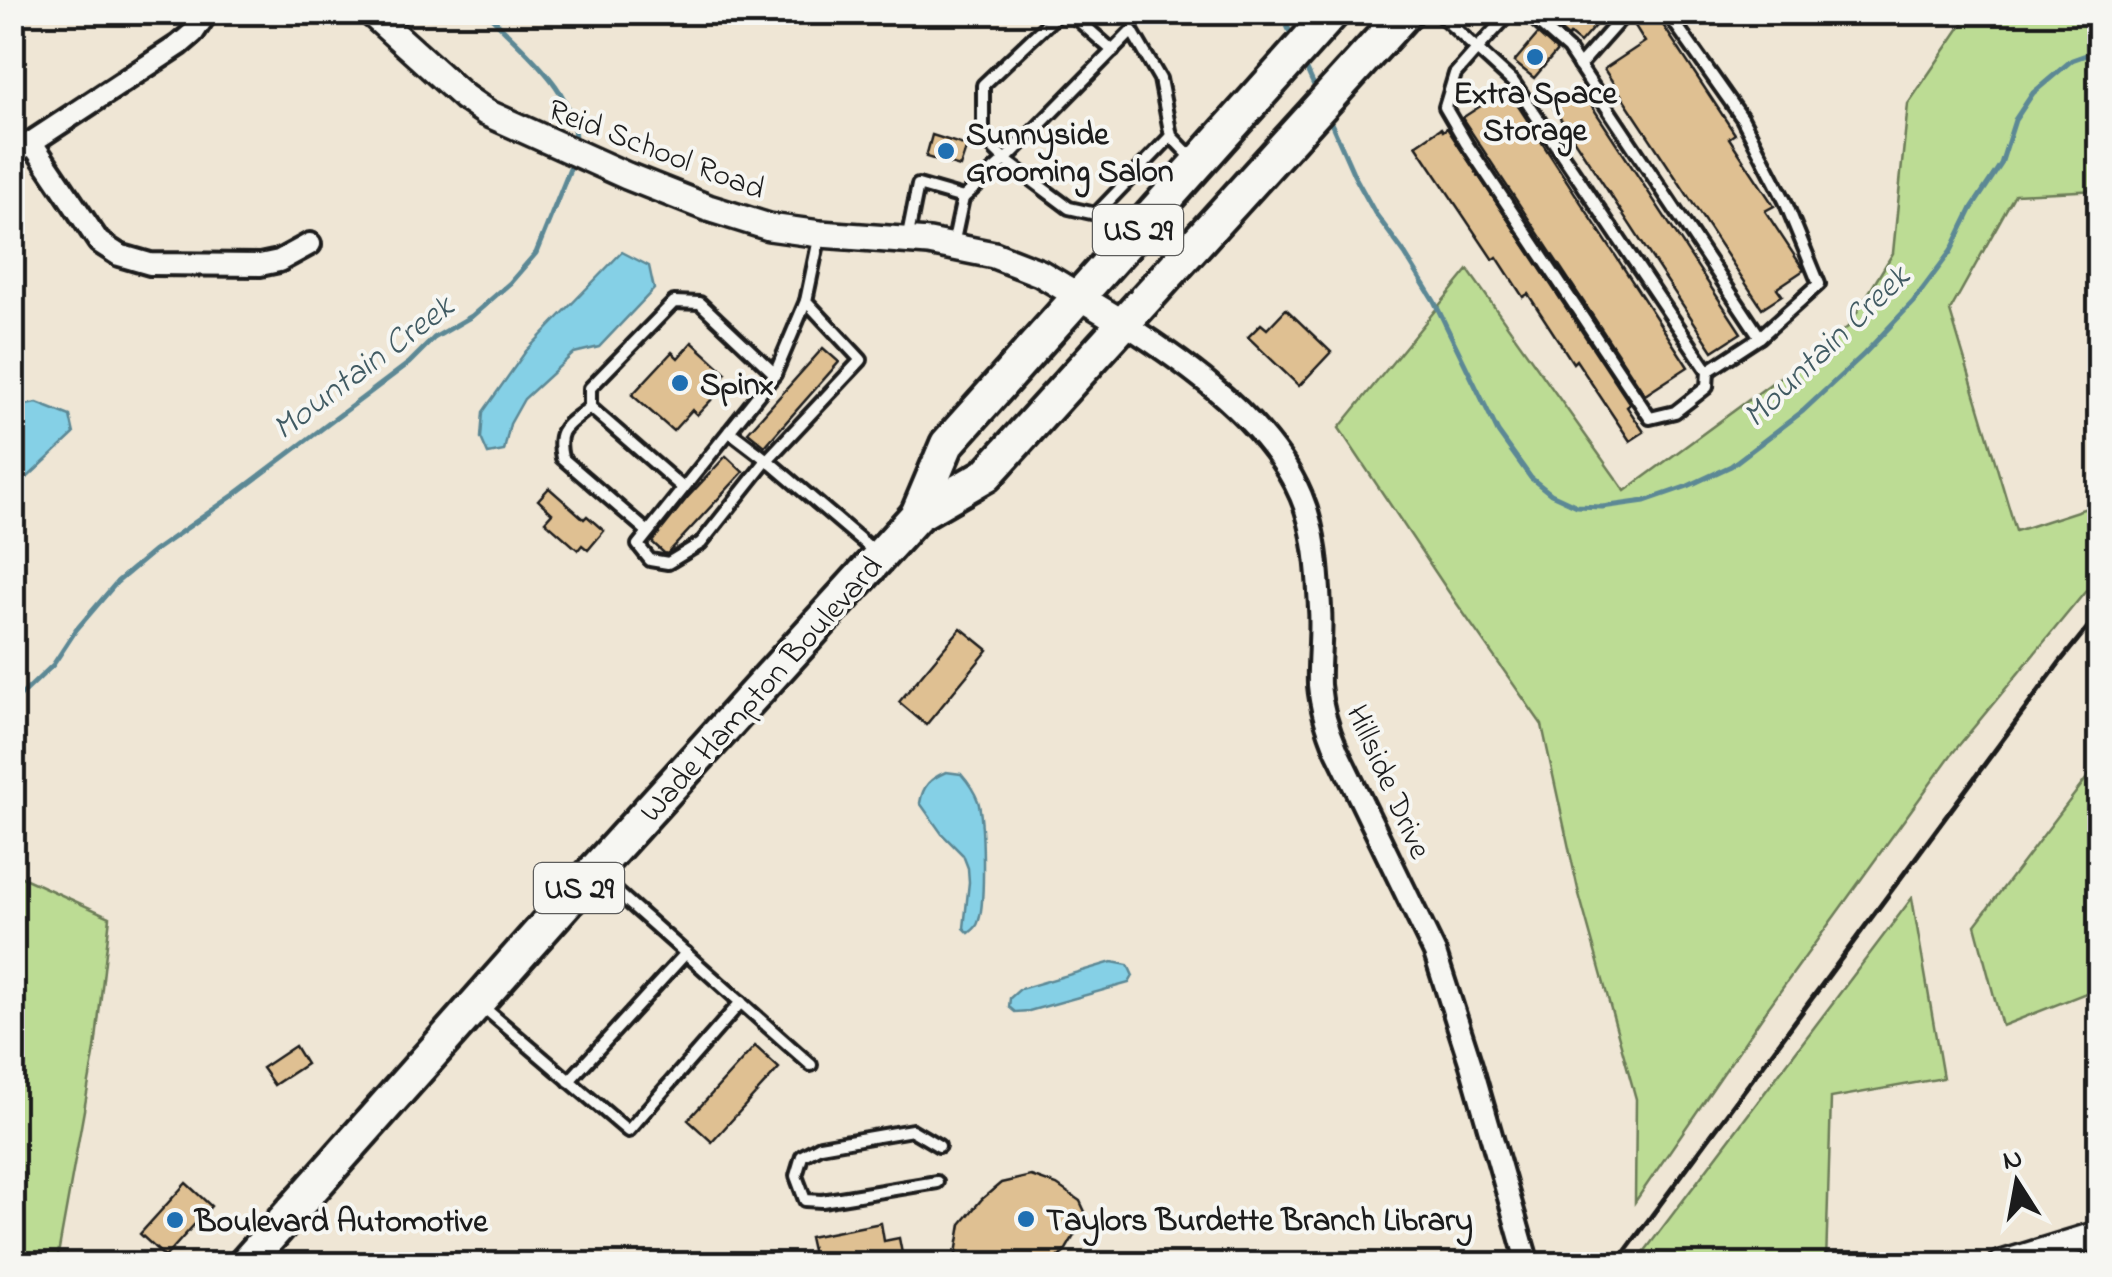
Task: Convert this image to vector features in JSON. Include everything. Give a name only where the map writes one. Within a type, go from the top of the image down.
[{"type":"main road","name":"Wade Hampton Boulevard","points":[[245,1264],[917,515],[986,476],[1406,12]]},
{"type":"main road","name":"Wade Hampton Boulevard","points":[[917,515],[947,444],[1331,15]]},
{"type":"street","points":[[12,155],[179,45],[207,12]]},
{"type":"street","name":"Reid School Road","points":[[370,12],[487,113],[627,176],[738,219],[820,234],[952,246],[1030,268],[1123,323]]},
{"type":"street","points":[[32,142],[99,242],[132,260],[150,264],[260,265],[310,244]]},
{"type":"street","name":"Hillside Drive","points":[[1123,323],[1168,352],[1238,408],[1288,469],[1302,498],[1317,570],[1319,685],[1325,718],[1337,751],[1435,952],[1528,1264]]},
{"type":"street","points":[[2002,1264],[2100,1234]]},
{"type":"lane","points":[[1060,12],[982,85],[983,138],[1069,208],[1096,214],[1172,136]]},
{"type":"lane","points":[[1069,12],[1113,50]]},
{"type":"lane","points":[[1437,12],[1477,50],[1514,83],[1708,372],[1707,387],[1675,412],[1650,418],[1445,106],[1454,74],[1477,50],[1511,12]]},
{"type":"lane","points":[[1526,12],[1568,48],[1760,337]]},
{"type":"lane","points":[[1580,66],[1628,12]]},
{"type":"lane","points":[[1667,12],[1742,118],[1785,201],[1820,284],[1760,337],[1708,372]]},
{"type":"lane","points":[[952,246],[963,198],[1006,160],[1132,31],[1160,79],[1172,136],[1198,164]]},
{"type":"lane","points":[[907,240],[918,185],[963,198]]},
{"type":"lane","points":[[806,301],[861,360],[766,460],[701,543],[668,563],[650,560],[638,545],[775,374],[806,301],[820,234]]},
{"type":"lane","points":[[683,488],[590,407],[590,388],[674,302],[700,303],[775,374]]},
{"type":"lane","points":[[590,407],[561,432],[558,442],[562,458],[648,532]]},
{"type":"lane","points":[[729,431],[880,556]]},
{"type":"lane","points":[[594,871],[811,1064]]},
{"type":"lane","points":[[570,1080],[686,953]]},
{"type":"lane","points":[[478,1002],[628,1131],[741,1002]]},
{"type":"lane","points":[[937,1182],[822,1201],[805,1200],[796,1176],[802,1156],[820,1146],[912,1130],[939,1146]]},
{"type":"green space","points":[[1970,13],[2099,13],[2099,190],[2015,194],[1950,311],[2016,531],[2099,504],[2099,575],[1951,755],[1768,1008],[1635,1202],[1636,1099],[1579,894],[1542,725],[1339,428],[1468,270],[1625,491],[1848,327],[1893,253],[1908,104]]},
{"type":"green space","points":[[2099,762],[2099,988],[2002,1026],[1975,925]]},
{"type":"green space","points":[[13,873],[110,917],[95,1049],[57,1260],[13,1261]]},
{"type":"green space","points":[[1912,898],[1943,1078],[1831,1098],[1826,1264],[1635,1264]]},
{"type":"water","points":[[622,252],[649,266],[654,289],[599,347],[574,353],[524,399],[510,424],[504,451],[488,454],[481,438],[483,412],[526,351]]},
{"type":"water","points":[[37,403],[70,416],[74,434],[13,491],[13,407]]},
{"type":"water","points":[[946,772],[961,774],[975,793],[980,811],[981,910],[975,928],[969,933],[964,928],[968,868],[963,855],[920,803],[928,783]]},
{"type":"water","points":[[1112,962],[1128,965],[1133,976],[1129,983],[1029,1011],[1015,1012],[1009,1007],[1010,998],[1020,989]]},
{"type":"building","points":[[1556,12],[1607,12],[1580,43],[1549,21]]},
{"type":"building","points":[[1655,13],[1735,134],[1729,138],[1774,206],[1765,211],[1804,270],[1777,288],[1782,295],[1762,308],[1604,69],[1645,42],[1635,26]]},
{"type":"building","name":"Extra Space Storage","points":[[1538,34],[1557,51],[1534,78],[1514,62]]},
{"type":"building","points":[[1507,89],[1688,367],[1645,395],[1462,118]]},
{"type":"building","points":[[1582,91],[1741,333],[1713,351],[1554,109]]},
{"type":"building","points":[[1447,128],[1630,404],[1627,407],[1644,432],[1630,441],[1528,294],[1523,297],[1497,257],[1493,260],[1416,145]]},
{"type":"building","name":"Sunnyside Grooming Salon","points":[[932,135],[967,146],[960,167],[926,157]]},
{"type":"building","points":[[1286,309],[1331,352],[1299,386],[1248,337],[1261,324],[1267,329]]},
{"type":"building","name":"Spinx","points":[[692,342],[726,373],[707,393],[713,398],[697,415],[692,410],[673,431],[632,395],[672,352],[678,358]]},
{"type":"building","name":"Spinx","points":[[823,348],[839,362],[765,446],[748,432]]},
{"type":"building","points":[[726,456],[743,472],[664,553],[652,542]]},
{"type":"building","points":[[549,488],[604,531],[588,550],[582,545],[578,550],[545,521],[552,513],[538,500]]},
{"type":"building","points":[[961,628],[988,650],[926,725],[899,702]]},
{"type":"building","points":[[295,1046],[306,1064],[274,1085],[262,1068]]},
{"type":"building","points":[[755,1046],[779,1068],[712,1142],[688,1120]]},
{"type":"building","name":"Taylors Burdette Branch Library","points":[[1031,1176],[1057,1185],[1080,1201],[1086,1214],[1085,1224],[1064,1253],[1049,1264],[973,1264],[955,1260],[961,1224],[982,1199],[1001,1183]]},
{"type":"building","name":"Boulevard Automotive","points":[[186,1183],[211,1206],[165,1257],[140,1234]]},
{"type":"building","points":[[881,1223],[884,1241],[899,1238],[904,1264],[815,1264],[809,1237]]},
{"type":"waterway","name":"Mountain Creek","points":[[487,12],[557,87],[573,123],[575,143]]},
{"type":"waterway","name":"Mountain Creek","points":[[1281,12],[1292,37]]},
{"type":"waterway","name":"Mountain Creek","points":[[1328,116],[1375,213],[1434,301],[1498,432],[1531,478],[1551,494],[1577,506],[1602,507],[1645,501],[1731,466],[1803,411],[1913,302],[1951,251],[1972,208],[2001,164],[2015,120],[2033,93],[2072,60],[2100,50]]},
{"type":"waterway","name":"Mountain Creek","points":[[1303,61],[1317,92]]},
{"type":"waterway","name":"Mountain Creek","points":[[12,704],[53,665],[76,630],[117,582],[409,363],[434,338],[472,316],[510,283],[536,253],[574,159]]},
{"type":"railway","points":[[1616,1264],[2100,612]]},
{"type":"place","name":"Extra Space Storage","points":[[1535,57]]},
{"type":"place","name":"Sunnyside Grooming Salon","points":[[946,151]]},
{"type":"place","name":"Spinx","points":[[680,383]]},
{"type":"place","name":"Taylors Burdette Branch Library","points":[[1026,1219]]},
{"type":"place","name":"Boulevard Automotive","points":[[175,1220]]}]
